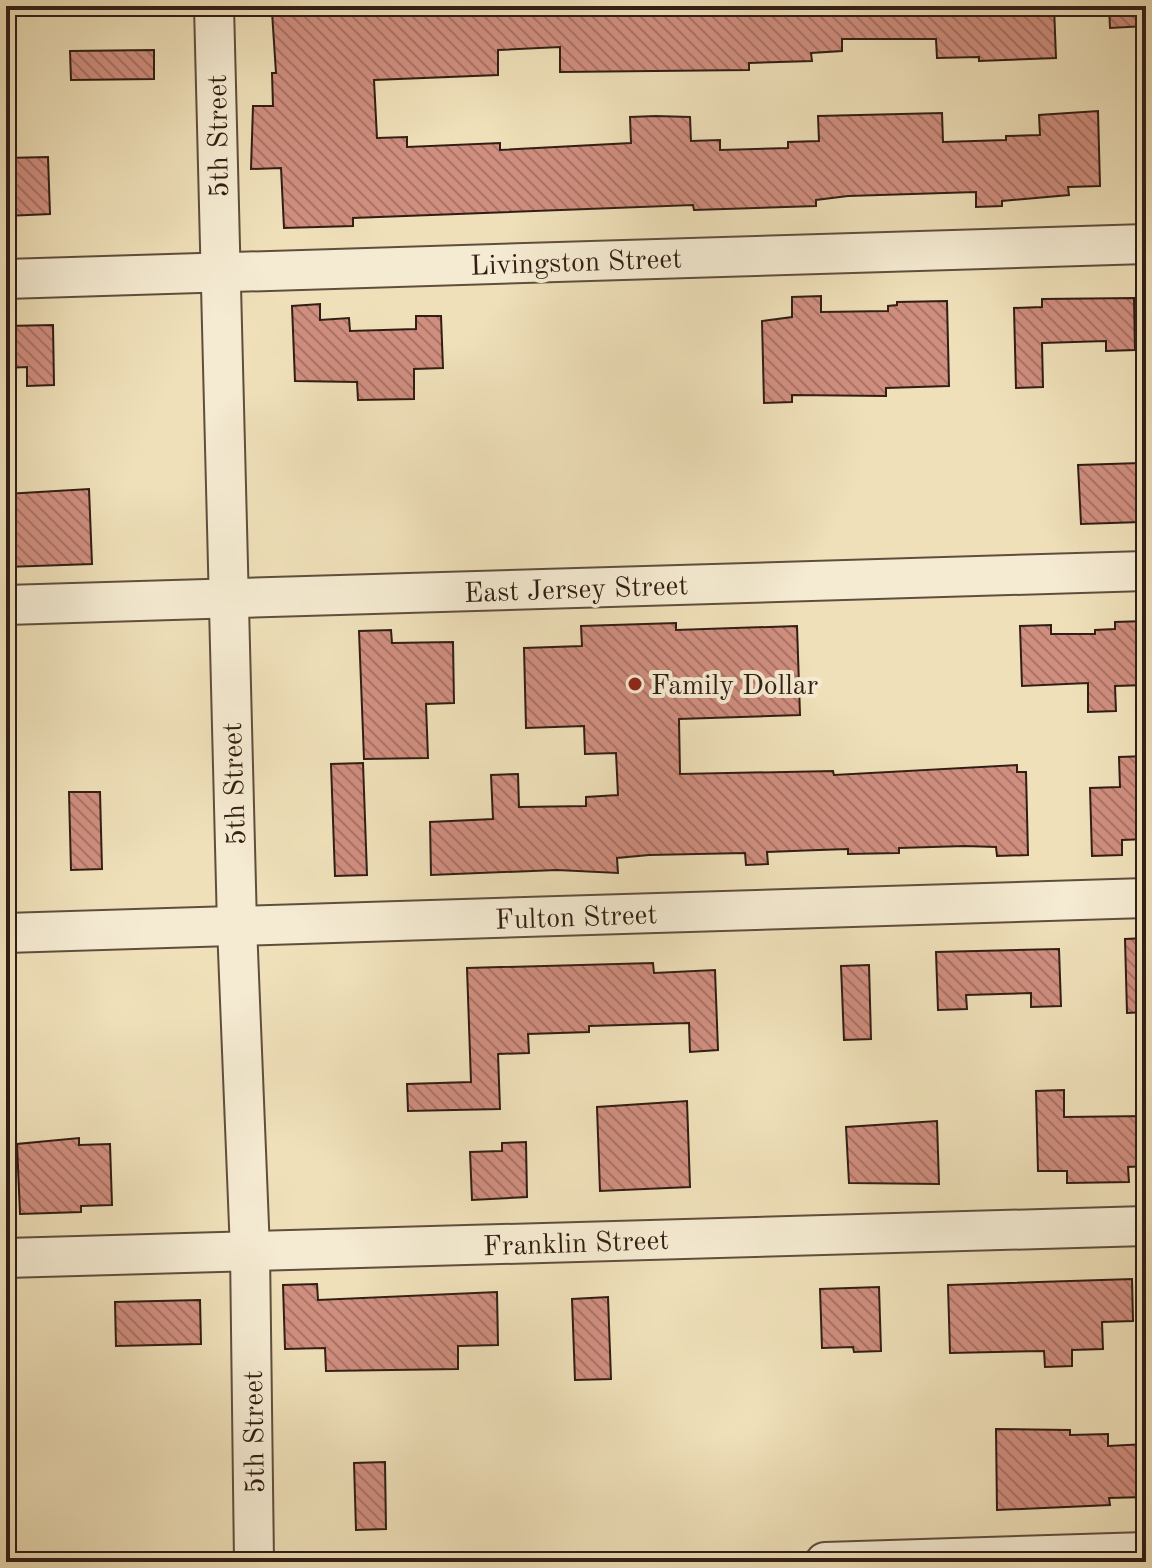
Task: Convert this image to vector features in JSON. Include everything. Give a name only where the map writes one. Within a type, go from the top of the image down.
[{"type":"street","name":"5th Street","points":[[214,6],[237,926],[250,1251],[254,1562]]},
{"type":"street","name":"Livingston Street","points":[[6,279],[1146,244]]},
{"type":"street","name":"East Jersey Street","points":[[6,605],[1146,571]]},
{"type":"street","name":"Fulton Street","points":[[6,933],[1146,898]]},
{"type":"street","name":"Franklin Street","points":[[6,1258],[1146,1226]]},
{"type":"street","points":[[825,1562],[1146,1552]]},
{"type":"building","points":[[345,6],[1054,6],[1056,58],[979,61],[979,57],[937,58],[936,39],[842,39],[842,51],[811,53],[812,61],[749,63],[749,70],[560,72],[560,47],[498,50],[498,75],[374,80],[377,138],[407,137],[407,147],[500,143],[500,150],[631,143],[630,117],[656,116],[690,117],[691,141],[720,140],[720,150],[788,148],[788,142],[819,141],[818,116],[942,113],[943,142],[1006,140],[1006,136],[1040,135],[1039,115],[1098,111],[1100,186],[1068,187],[1069,195],[1002,201],[1002,206],[976,207],[976,192],[848,196],[816,200],[816,206],[694,210],[693,205],[353,218],[353,226],[284,228],[281,168],[251,169],[253,106],[273,106],[272,73],[276,73],[272,12]]},
{"type":"building","points":[[1109,6],[1146,6],[1146,26],[1110,28]]},
{"type":"building","points":[[154,50],[154,79],[71,80],[70,51]]},
{"type":"building","points":[[48,157],[50,214],[6,216],[6,158]]},
{"type":"building","points":[[821,296],[821,312],[888,311],[888,306],[897,305],[897,302],[947,301],[949,386],[886,388],[886,396],[792,395],[792,402],[764,403],[762,321],[792,317],[792,297]]},
{"type":"building","points":[[1134,298],[1135,350],[1106,351],[1106,341],[1042,343],[1043,387],[1016,388],[1014,308],[1042,307],[1042,299]]},
{"type":"building","points":[[320,304],[320,320],[349,318],[350,331],[416,329],[416,316],[441,316],[443,368],[414,369],[414,399],[358,400],[357,382],[295,381],[292,306]]},
{"type":"building","points":[[53,325],[54,385],[27,386],[27,367],[6,368],[6,326]]},
{"type":"building","points":[[1140,463],[1141,522],[1081,524],[1078,465]]},
{"type":"building","points":[[89,489],[92,564],[6,567],[6,494]]},
{"type":"building","points":[[1145,621],[1146,685],[1115,686],[1116,711],[1088,712],[1088,683],[1022,686],[1020,626],[1051,625],[1051,634],[1095,634],[1095,630],[1115,629],[1115,622]]},
{"type":"building","points":[[676,623],[676,630],[797,626],[800,715],[679,719],[680,774],[833,771],[834,775],[1017,765],[1017,772],[1026,772],[1028,855],[997,856],[996,847],[965,846],[899,848],[899,853],[848,854],[848,849],[819,850],[767,852],[768,864],[746,865],[745,853],[649,855],[617,858],[618,873],[557,870],[431,875],[430,822],[493,819],[491,775],[518,774],[519,807],[586,806],[586,797],[618,795],[616,753],[585,754],[584,726],[526,728],[524,648],[582,646],[581,626]]},
{"type":"building","points":[[391,630],[392,643],[453,642],[454,703],[426,704],[428,758],[364,759],[359,631]]},
{"type":"building","points":[[1146,756],[1146,839],[1122,840],[1122,855],[1092,856],[1090,788],[1120,787],[1119,757]]},
{"type":"building","points":[[363,763],[367,875],[335,876],[331,764]]},
{"type":"building","points":[[69,792],[100,792],[102,869],[71,870]]},
{"type":"building","points":[[1146,938],[1146,1012],[1127,1013],[1125,939]]},
{"type":"building","points":[[1059,949],[1061,1006],[1031,1007],[1031,993],[966,995],[967,1009],[938,1010],[936,952]]},
{"type":"building","points":[[653,963],[654,973],[715,970],[718,1050],[690,1052],[689,1023],[589,1026],[589,1032],[528,1034],[529,1053],[498,1054],[500,1109],[408,1111],[407,1084],[471,1082],[467,968]]},
{"type":"building","points":[[869,965],[871,1039],[844,1040],[841,966]]},
{"type":"building","points":[[1064,1090],[1064,1117],[1146,1116],[1146,1166],[1128,1167],[1129,1182],[1067,1183],[1067,1171],[1038,1171],[1036,1091]]},
{"type":"building","points":[[687,1101],[690,1187],[600,1191],[597,1107]]},
{"type":"building","points":[[937,1121],[939,1184],[849,1183],[846,1127]]},
{"type":"building","points":[[79,1138],[79,1145],[110,1144],[112,1205],[81,1206],[81,1212],[20,1214],[17,1144]]},
{"type":"building","points":[[526,1142],[527,1197],[472,1200],[470,1152],[502,1151],[502,1143]]},
{"type":"building","points":[[1132,1279],[1133,1321],[1102,1322],[1103,1349],[1072,1350],[1072,1366],[1045,1367],[1044,1351],[950,1353],[948,1285]]},
{"type":"building","points":[[317,1284],[318,1300],[497,1292],[498,1345],[458,1346],[458,1369],[326,1371],[325,1348],[285,1349],[283,1285]]},
{"type":"building","points":[[879,1287],[881,1351],[854,1352],[853,1347],[822,1348],[820,1289]]},
{"type":"building","points":[[608,1297],[611,1379],[575,1380],[572,1299]]},
{"type":"building","points":[[200,1300],[201,1344],[116,1346],[115,1302]]},
{"type":"building","points":[[996,1429],[1070,1430],[1070,1435],[1108,1434],[1108,1446],[1146,1444],[1146,1497],[1109,1498],[1110,1505],[997,1510]]},
{"type":"building","points":[[385,1462],[386,1529],[356,1530],[354,1463]]},
{"type":"place","name":"Family Dollar","points":[[635,684]]}]
